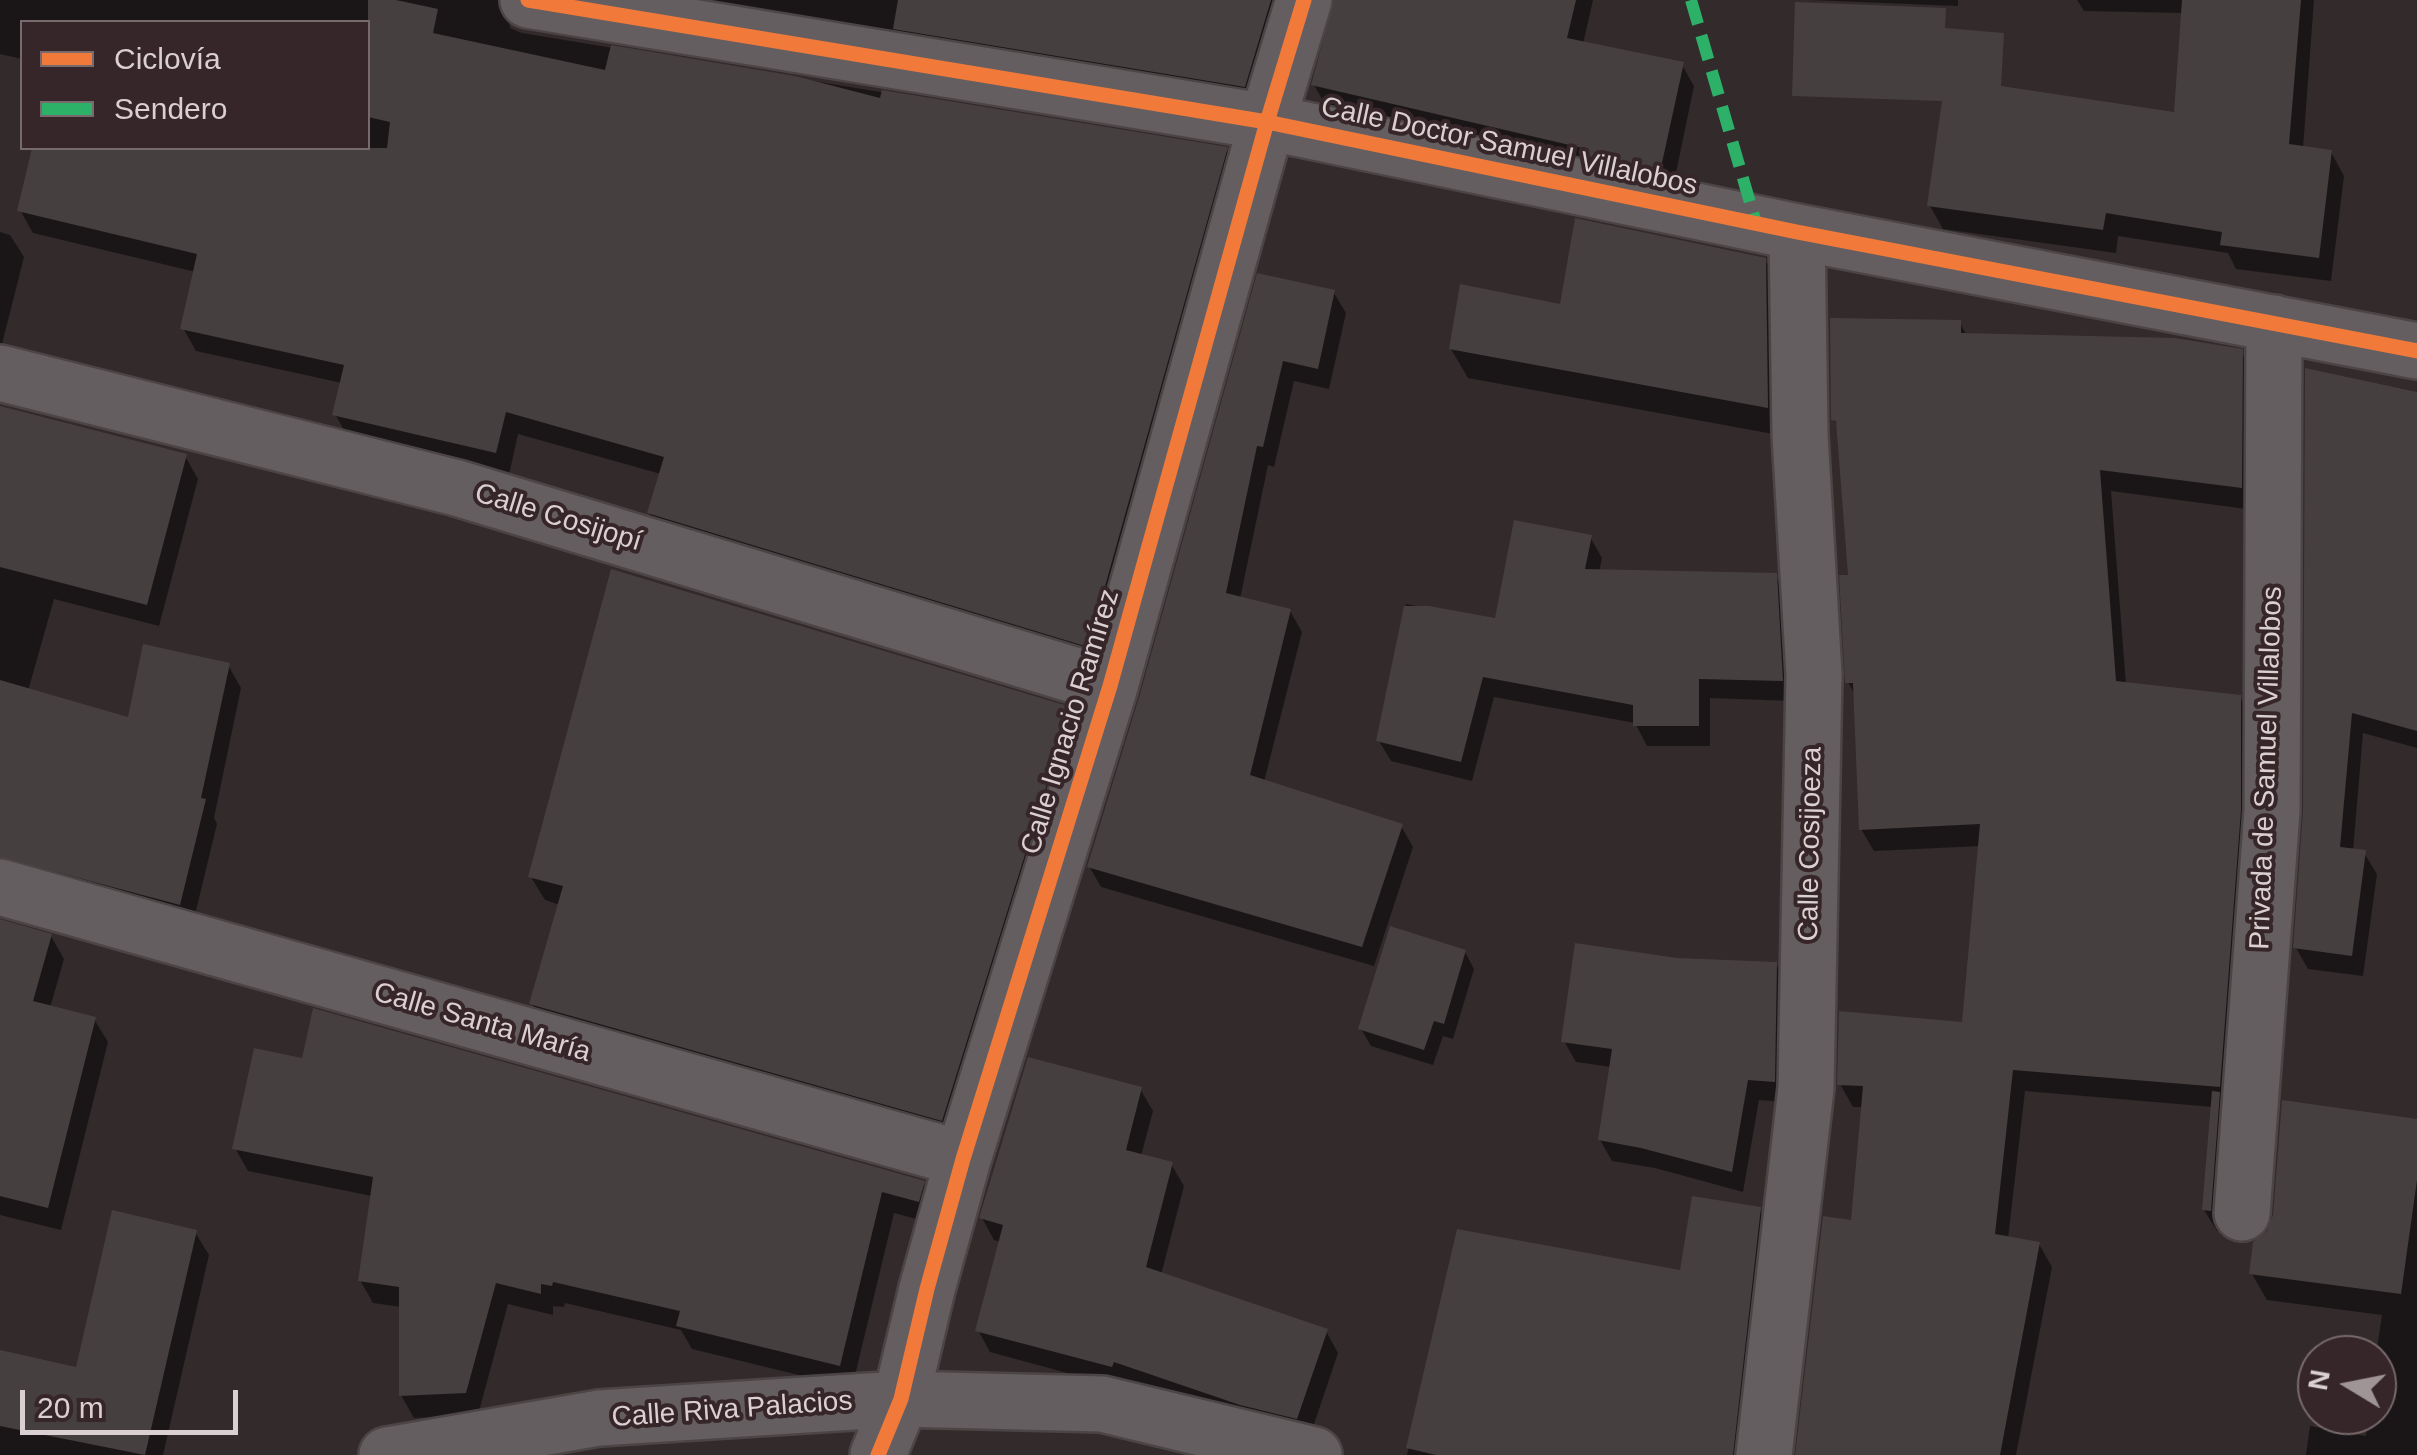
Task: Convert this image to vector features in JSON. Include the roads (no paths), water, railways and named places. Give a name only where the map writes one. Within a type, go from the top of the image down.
[{"type":"street","name":"Calle Doctor Samuel Villalobos","points":[[528,0],[1267,122],[1797,232],[2417,351]]},
{"type":"street","name":"Calle Ignacio Ramírez","points":[[878,1455],[902,1400],[927,1289],[964,1159],[1110,686],[1304,0]]},
{"type":"street","name":"Calle Cosijoeza","points":[[1764,1455],[1806,1088],[1814,675],[1800,435],[1797,232]]},
{"type":"street","name":"Privada de Samuel Villalobos","points":[[2242,1212],[2272,811],[2274,323]]},
{"type":"street","name":"Calle Cosijopí","points":[[0,373],[457,488],[1110,686]]},
{"type":"street","name":"Calle Santa María","points":[[0,887],[964,1159]]},
{"type":"street","name":"Calle Riva Palacios","points":[[387,1455],[598,1418],[902,1400],[1102,1404],[1314,1455]]}]
